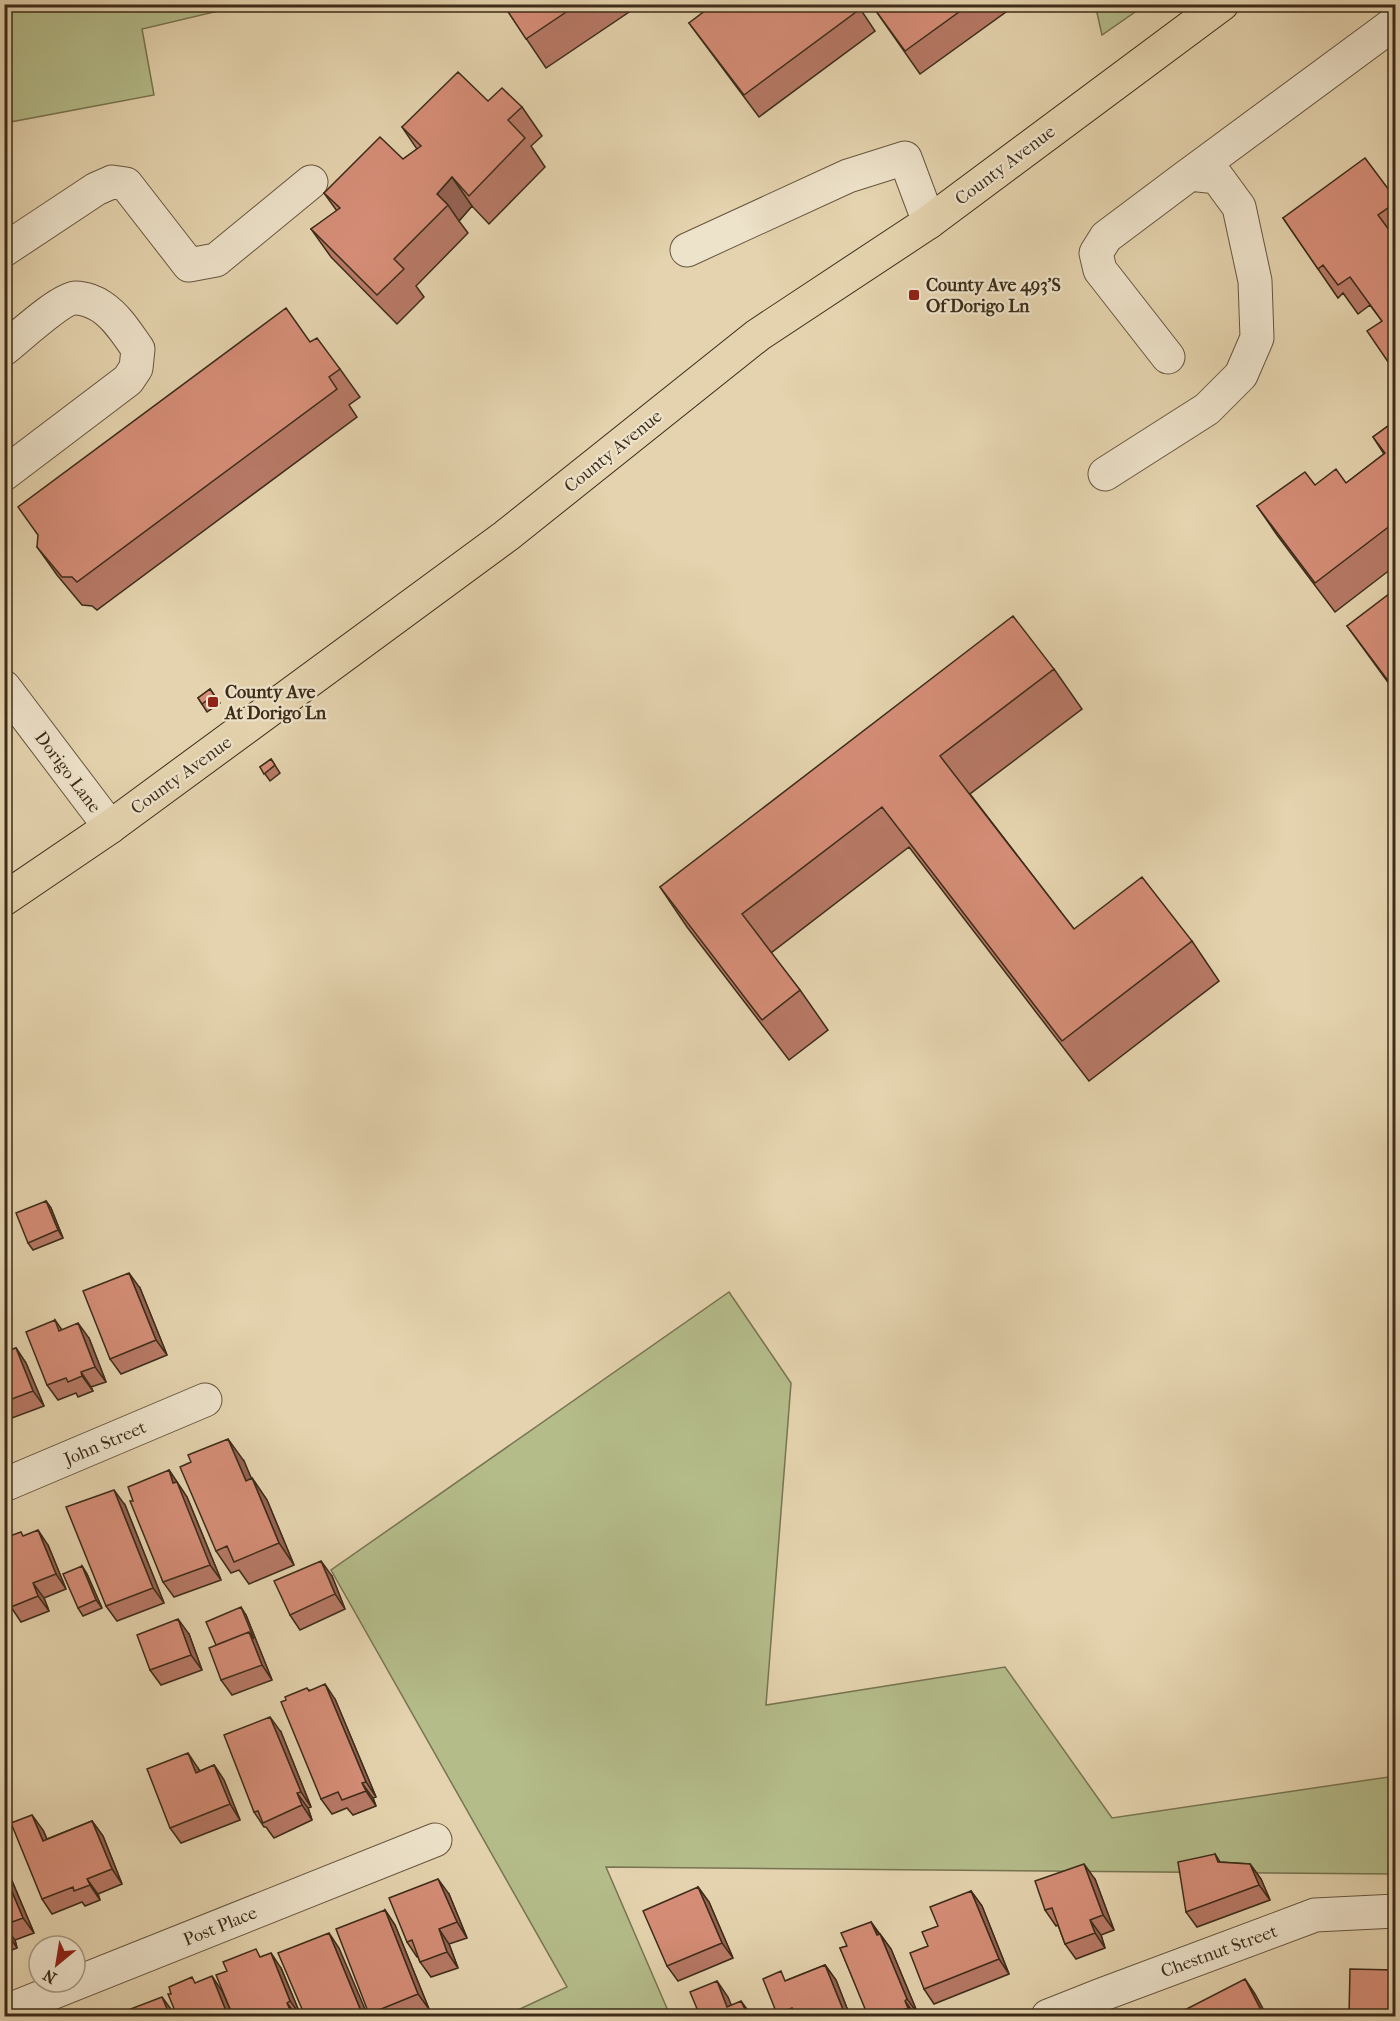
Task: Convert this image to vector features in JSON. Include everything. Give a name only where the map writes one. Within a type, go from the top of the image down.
[{"type":"main road","name":"County Avenue","points":[[4,899],[110,827],[506,536],[758,335],[929,222],[1221,4]]},
{"type":"street","points":[[1168,357],[1100,270],[1096,253],[1106,237],[1395,22]]},
{"type":"street","points":[[687,250],[848,176],[905,158],[929,222]]},
{"type":"street","points":[[1105,474],[1208,409],[1241,375],[1257,338],[1255,281],[1239,207],[1217,177],[1190,174]]},
{"type":"street","points":[[4,250],[96,189],[112,182],[126,184],[189,266],[216,260],[311,182]]},
{"type":"street","points":[[4,349],[59,305],[74,298],[90,301],[103,307],[138,349],[136,368],[128,380],[4,474]]},
{"type":"street","name":"Dorigo Lane","points":[[4,687],[110,827]]},
{"type":"street","name":"John Street","points":[[4,1485],[205,1400]]},
{"type":"street","name":"Post Place","points":[[4,2012],[435,1840]]},
{"type":"street","name":"Chestnut Street","points":[[1048,2016],[1107,2006],[1315,1915],[1395,1911]]},
{"type":"green space","points":[[5,4],[244,5],[142,29],[154,95],[5,123]]},
{"type":"green space","points":[[1095,4],[1145,4],[1145,5],[1102,35]]},
{"type":"green space","points":[[729,1292],[791,1383],[766,1705],[1005,1667],[1112,1818],[1395,1776],[1395,1874],[606,1867],[669,2013],[660,2016],[505,2016],[567,1987],[331,1570]]},
{"type":"building","points":[[503,4],[578,4],[526,39]]},
{"type":"building","points":[[714,4],[857,4],[860,9],[744,95],[689,23]]},
{"type":"building","points":[[871,4],[970,4],[905,51]]},
{"type":"building","points":[[458,72],[488,101],[502,88],[522,107],[508,120],[525,138],[469,196],[452,177],[437,194],[448,205],[394,259],[404,269],[377,295],[311,229],[340,208],[324,193],[380,137],[403,159],[421,146],[402,127]]},
{"type":"building","points":[[1365,158],[1395,198],[1395,203],[1378,215],[1395,238],[1395,372],[1367,331],[1382,321],[1350,277],[1338,285],[1323,265],[1318,269],[1283,218]]},
{"type":"building","points":[[286,308],[310,342],[317,338],[340,369],[329,377],[337,389],[77,582],[72,577],[62,577],[37,547],[38,535],[18,507]]},
{"type":"building","points":[[1395,413],[1395,522],[1315,583],[1257,506],[1305,472],[1315,485],[1336,469],[1346,483],[1385,453],[1373,437],[1392,423],[1389,417]]},
{"type":"building","points":[[1393,591],[1395,595],[1395,690],[1347,626]]},
{"type":"building","points":[[1013,616],[1054,669],[940,756],[1074,929],[1142,877],[1192,941],[1062,1041],[882,807],[742,914],[800,990],[762,1020],[660,887]]},
{"type":"building","points":[[210,689],[214,695],[202,704],[198,698]]},
{"type":"building","points":[[271,759],[275,765],[264,774],[260,767]]},
{"type":"building","points":[[46,1201],[58,1230],[28,1243],[16,1213]]},
{"type":"building","points":[[129,1273],[156,1340],[110,1359],[83,1291]]},
{"type":"building","points":[[55,1320],[59,1331],[78,1323],[95,1367],[81,1372],[82,1376],[68,1382],[66,1378],[47,1385],[26,1332]]},
{"type":"building","points":[[16,1348],[33,1391],[4,1402],[4,1352]]},
{"type":"building","points":[[228,1439],[246,1481],[252,1478],[279,1543],[234,1562],[227,1546],[216,1551],[180,1467],[191,1462],[188,1455]]},
{"type":"building","points":[[169,1470],[173,1483],[177,1482],[210,1565],[163,1582],[130,1501],[133,1501],[128,1487]]},
{"type":"building","points":[[114,1490],[153,1588],[106,1606],[66,1507]]},
{"type":"building","points":[[38,1530],[56,1574],[33,1583],[38,1596],[11,1607],[4,1592],[4,1538],[21,1532],[23,1536]]},
{"type":"building","points":[[321,1561],[335,1594],[290,1615],[274,1581]]},
{"type":"building","points":[[82,1566],[96,1600],[78,1608],[63,1574]]},
{"type":"building","points":[[241,1607],[254,1639],[249,1632],[216,1645],[206,1622]]},
{"type":"building","points":[[178,1619],[191,1655],[150,1670],[137,1635]]},
{"type":"building","points":[[249,1632],[262,1665],[221,1680],[209,1648]]},
{"type":"building","points":[[325,1684],[366,1782],[362,1783],[366,1791],[342,1800],[338,1792],[321,1799],[281,1702],[286,1700],[285,1697],[307,1688],[309,1691]]},
{"type":"building","points":[[270,1717],[301,1792],[297,1793],[302,1805],[263,1823],[258,1811],[254,1812],[224,1735]]},
{"type":"building","points":[[188,1753],[196,1773],[214,1765],[230,1804],[170,1828],[147,1769]]},
{"type":"building","points":[[32,1815],[43,1841],[92,1821],[112,1869],[87,1879],[90,1885],[74,1891],[73,1887],[42,1899],[11,1823]]},
{"type":"building","points":[[1215,1854],[1218,1862],[1250,1864],[1259,1885],[1186,1912],[1178,1862]]},
{"type":"building","points":[[1084,1864],[1103,1915],[1090,1920],[1095,1933],[1065,1944],[1052,1908],[1045,1910],[1035,1881]]},
{"type":"building","points":[[4,1873],[23,1918],[4,1925]]},
{"type":"building","points":[[438,1879],[457,1922],[439,1929],[447,1952],[420,1962],[412,1940],[407,1942],[389,1898]]},
{"type":"building","points":[[698,1887],[722,1943],[667,1966],[643,1911]]},
{"type":"building","points":[[971,1891],[999,1959],[924,1989],[910,1953],[928,1946],[922,1932],[938,1926],[930,1907]]},
{"type":"building","points":[[385,1910],[418,1994],[369,2014],[336,1929]]},
{"type":"building","points":[[871,1922],[877,1935],[880,1934],[907,1999],[905,2001],[908,2008],[884,2016],[882,2011],[868,2016],[840,1948],[847,1946],[841,1933]]},
{"type":"building","points":[[329,1933],[363,2016],[305,2016],[278,1953]]},
{"type":"building","points":[[256,1949],[260,1957],[271,1953],[290,2001],[287,2003],[293,2016],[233,2016],[216,1975],[227,1971],[223,1962]]},
{"type":"building","points":[[825,1965],[844,2012],[832,2016],[795,2016],[792,2008],[777,2014],[763,1979],[781,1971],[785,1981]]},
{"type":"building","points":[[1350,1969],[1395,1970],[1395,2016],[1349,2016]]},
{"type":"building","points":[[212,1976],[228,2016],[177,2016],[168,1994],[171,1994],[169,1987],[192,1977],[195,1983]]},
{"type":"building","points":[[1245,1979],[1264,2016],[1173,2016]]},
{"type":"building","points":[[717,1981],[727,2007],[741,2001],[748,2016],[700,2016],[690,1992]]},
{"type":"building","points":[[162,1997],[170,2016],[122,2016],[120,2013]]},
{"type":"place","name":"County Ave 493'S Of Dorigo Ln","points":[[914,295]]},
{"type":"place","name":"County Ave At Dorigo Ln","points":[[213,702]]}]
